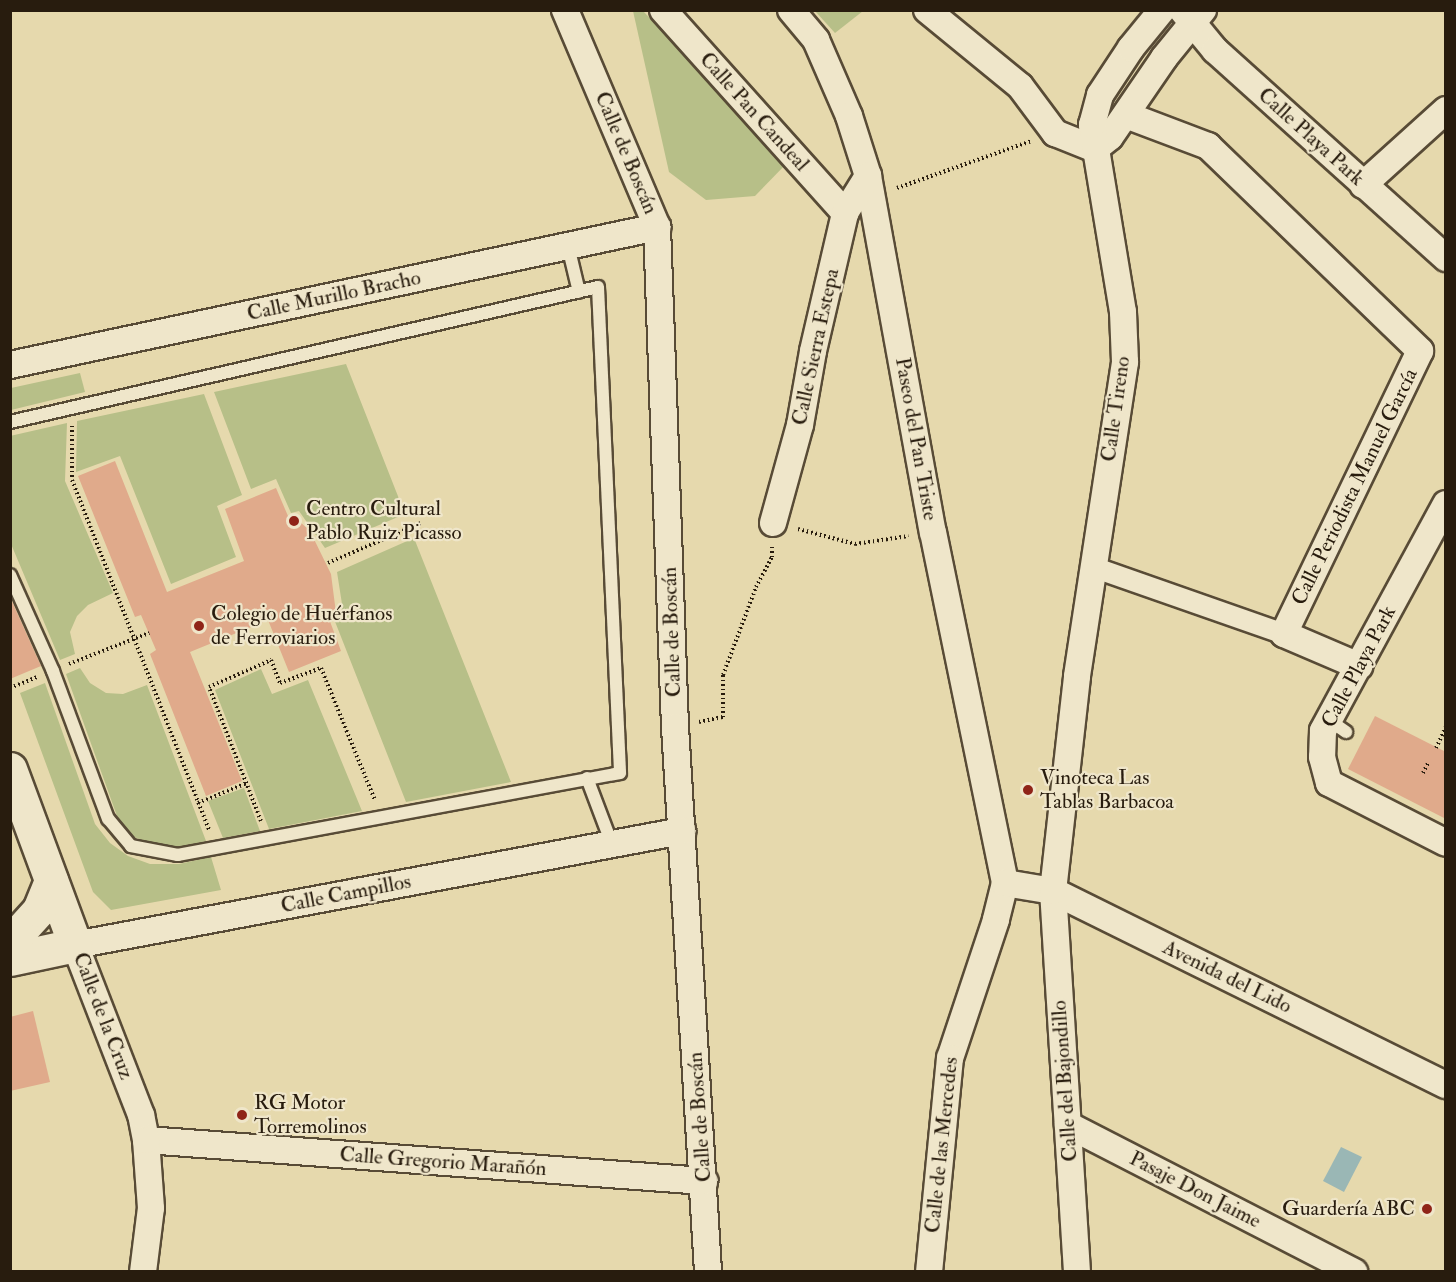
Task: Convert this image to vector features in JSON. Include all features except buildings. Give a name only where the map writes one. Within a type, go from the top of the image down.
[{"type":"main road","name":"Calle de la Cruz","points":[[10,769],[75,945]]},
{"type":"main road","points":[[10,942],[39,910],[51,880]]},
{"type":"main road","name":"Calle Campillos","points":[[10,958],[75,945]]},
{"type":"street","name":"Calle de Boscán","points":[[565,10],[657,227],[675,727],[708,1272]]},
{"type":"street","name":"Calle Pan Candeal","points":[[663,10],[845,213]]},
{"type":"street","name":"Paseo del Pan Triste","points":[[791,10],[816,40],[849,116],[869,186],[933,532],[1005,883]]},
{"type":"street","points":[[927,10],[1020,86],[1055,134],[1095,149],[1110,136],[1126,115],[1193,14]]},
{"type":"street","name":"Calle Tireno","points":[[1053,891],[1077,676],[1125,362],[1124,312],[1092,125],[1100,95],[1131,48],[1162,10]]},
{"type":"street","name":"Calle Playa Park","points":[[1193,14],[1215,50],[1446,258]]},
{"type":"street","points":[[1363,185],[1446,110]]},
{"type":"street","name":"Calle Periodista Manuel García","points":[[1126,115],[1208,146],[1420,351],[1284,634]]},
{"type":"street","name":"Calle Sierra Estepa","points":[[773,523],[800,425],[813,351],[845,213],[869,186]]},
{"type":"street","name":"Calle Murillo Bracho","points":[[10,366],[657,227]]},
{"type":"street","name":"Calle Playa Park","points":[[1446,504],[1359,666],[1338,726],[1323,731],[1322,757],[1329,783],[1446,843]]},
{"type":"street","points":[[1093,567],[1284,634],[1359,666]]},
{"type":"street","name":"Calle Campillos","points":[[75,945],[682,831]]},
{"type":"street","name":"Avenida del Lido","points":[[1005,883],[1053,891],[1446,1085]]},
{"type":"street","name":"Calle de las Mercedes","points":[[929,1272],[950,1058],[996,920],[1005,883]]},
{"type":"street","name":"Calle del Bajondillo","points":[[1053,891],[1077,1272]]},
{"type":"street","name":"Calle de la Cruz","points":[[75,945],[141,1115],[146,1140],[151,1208],[143,1272]]},
{"type":"street","name":"Pasaje Don Jaime","points":[[1068,1125],[1354,1272]]},
{"type":"street","name":"Calle Gregorio Marañón","points":[[146,1140],[704,1181]]},
{"type":"lane","points":[[568,246],[579,292]]},
{"type":"lane","points":[[10,423],[598,287],[620,773],[178,855],[131,846],[108,819],[53,671],[10,575]]},
{"type":"lane","points":[[587,778],[612,844]]},
{"type":"path","points":[[869,186],[1055,134]]},
{"type":"path","points":[[72,409],[72,480],[215,848]]},
{"type":"path","points":[[328,563],[421,523]]},
{"type":"path","points":[[675,727],[723,717],[723,675],[756,587],[772,557],[773,523],[855,544],[933,532]]},
{"type":"path","points":[[10,688],[149,633]]},
{"type":"path","points":[[267,838],[209,687],[271,660],[280,684],[321,668],[381,817]]},
{"type":"path","points":[[1436,747],[1446,727]]},
{"type":"path","points":[[1424,773],[1428,763]]},
{"type":"path","points":[[198,803],[247,783]]},
{"type":"green space","points":[[633,11],[643,11],[788,162],[755,196],[706,200],[669,172]]},
{"type":"green space","points":[[815,11],[863,11],[835,33]]},
{"type":"green space","points":[[346,364],[405,514],[325,548],[299,511],[291,513],[276,479],[251,489],[214,392]]},
{"type":"green space","points":[[80,373],[85,392],[11,410],[11,388]]},
{"type":"green space","points":[[204,394],[242,495],[217,506],[236,557],[171,584],[120,456],[76,472],[77,421]]},
{"type":"green space","points":[[67,423],[65,481],[113,593],[88,605],[77,616],[70,632],[75,654],[60,660],[11,544],[10,436]]},
{"type":"green space","points":[[414,538],[511,782],[406,802],[334,619],[341,615],[342,604],[337,572]]},
{"type":"green space","points":[[80,668],[90,683],[106,693],[123,694],[147,685],[206,841],[175,848],[152,844],[134,837],[125,827],[117,816],[66,674]]},
{"type":"green space","points":[[261,669],[272,694],[308,680],[362,811],[269,829],[215,690]]},
{"type":"green space","points":[[45,683],[95,824],[110,843],[128,856],[150,864],[179,864],[211,857],[221,890],[111,910],[93,892],[20,693]]},
{"type":"green space","points":[[244,788],[260,831],[223,838],[208,801]]},
{"type":"water","points":[[1341,1147],[1362,1157],[1344,1192],[1323,1181]]},
{"type":"place","name":"Centro Cultural Pablo Ruiz Picasso","points":[[294,521]]},
{"type":"place","name":"Colegio de Huérfanos de Ferroviarios","points":[[199,626]]},
{"type":"place","name":"Vinoteca Las Tablas Barbacoa","points":[[1028,790]]},
{"type":"place","name":"RG Motor Torremolinos","points":[[242,1115]]},
{"type":"place","name":"Guardería ABC","points":[[1427,1209]]}]
